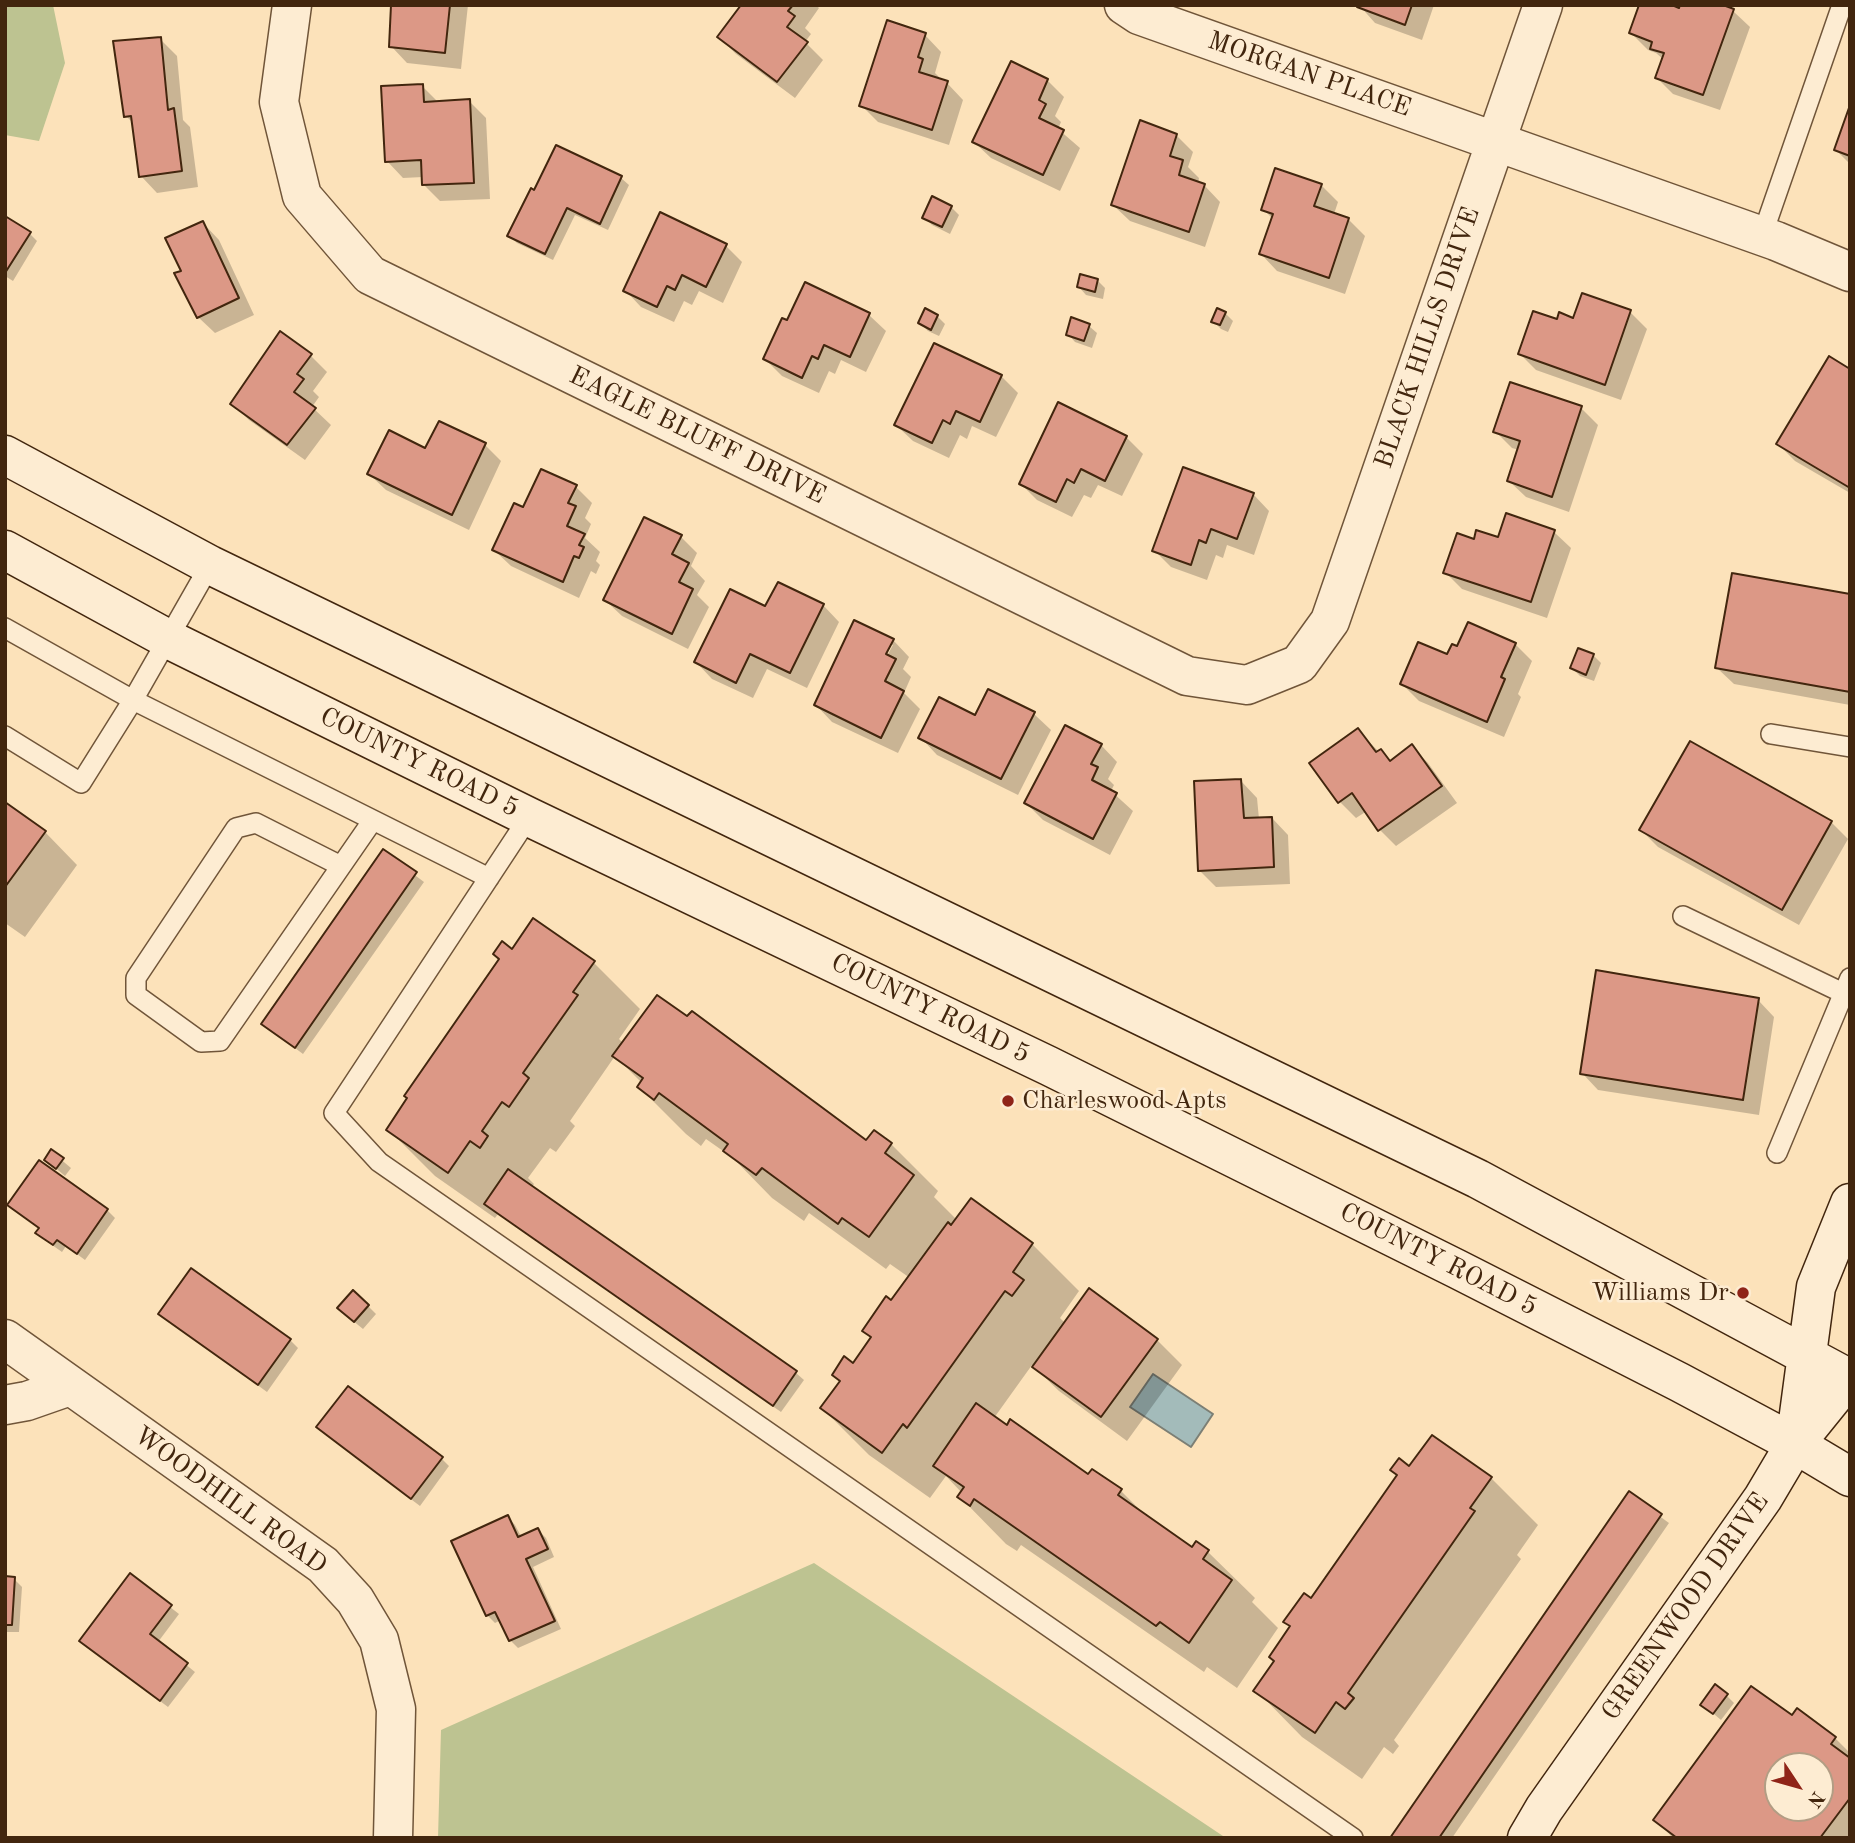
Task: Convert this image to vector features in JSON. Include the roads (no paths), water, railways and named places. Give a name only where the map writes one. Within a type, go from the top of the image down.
[{"type":"main road","name":"EAGLE BLUFF DRIVE","points":[[292,5],[279,102],[302,196],[370,275],[1187,676],[1247,685],[1299,664]]},
{"type":"main road","name":"MORGAN PLACE","points":[[1124,5],[1139,15],[1762,236],[1850,272]]},
{"type":"main road","name":"BLACK HILLS DRIVE","points":[[1299,664],[1330,621],[1543,5]]},
{"type":"main road","points":[[5,455],[210,565],[1478,1179],[1849,1378]]},
{"type":"main road","name":"COUNTY ROAD 5","points":[[5,550],[168,639],[528,817],[1074,1079],[1482,1281],[1679,1381],[1850,1476]]},
{"type":"main road","points":[[1795,1444],[1816,1287],[1850,1203]]},
{"type":"main road","name":"WOODHILL ROAD","points":[[5,1339],[323,1565],[355,1600],[379,1640],[396,1709],[393,1838]]},
{"type":"main road","name":"GREENWOOD DRIVE","points":[[1527,1838],[1544,1809],[1763,1498],[1795,1444],[1849,1378]]},
{"type":"main road","points":[[5,1405],[27,1401],[70,1386]]},
{"type":"lane","points":[[1762,236],[1842,5]]},
{"type":"lane","points":[[5,736],[80,783],[134,700],[210,565]]},
{"type":"lane","points":[[5,628],[134,700],[489,878]]},
{"type":"lane","points":[[1771,734],[1850,747]]},
{"type":"lane","points":[[528,817],[334,1113],[379,1163],[1353,1838]]},
{"type":"lane","points":[[341,866],[256,823],[236,828],[136,978],[136,995],[201,1042],[220,1041],[373,820]]},
{"type":"lane","points":[[1683,916],[1847,985],[1777,1153]]},
{"type":"water","points":[[1153,1374],[1213,1414],[1191,1447],[1130,1407]]},
{"type":"place","name":"Charleswood Apts","points":[[1008,1101]]},
{"type":"place","name":"Williams Dr","points":[[1743,1293]]}]
